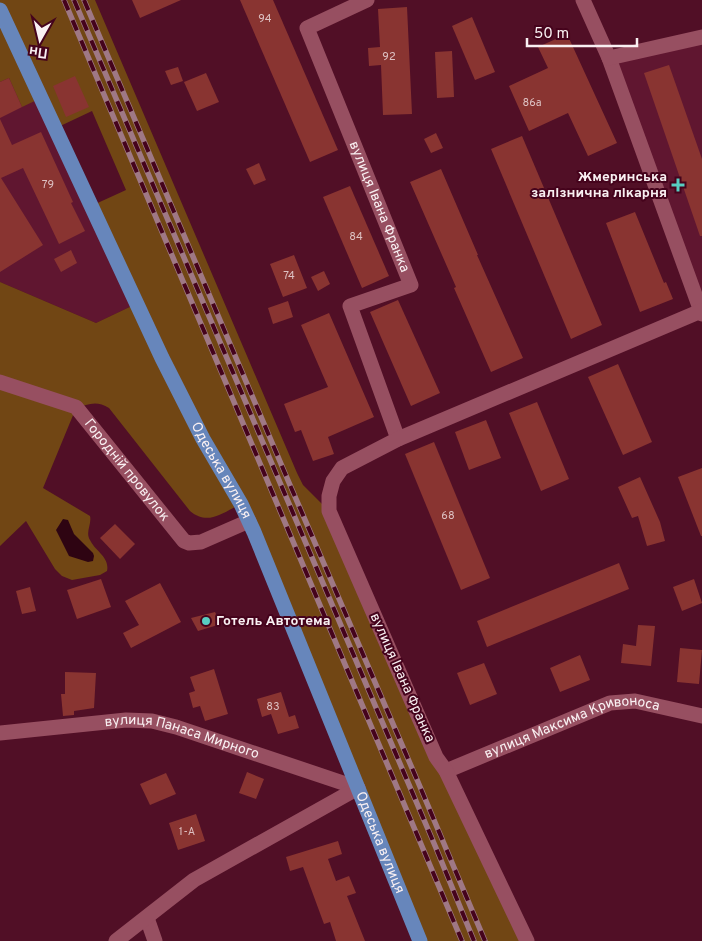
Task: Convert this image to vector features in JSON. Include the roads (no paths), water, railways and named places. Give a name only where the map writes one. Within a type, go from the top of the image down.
[{"type":"main road","name":"Одеська вулиця","points":[[0,10],[162,358],[203,439],[249,521],[420,941]]},
{"type":"street","name":"вулиця Івана Франка","points":[[367,0],[307,28],[411,286],[350,306],[398,439]]},
{"type":"street","points":[[582,0],[608,58],[702,312]]},
{"type":"street","points":[[608,58],[702,37]]},
{"type":"street","name":"вулиця Івана Франка","points":[[527,941],[446,771],[436,757],[329,511],[329,496],[333,481],[342,468],[398,439],[702,312]]},
{"type":"street","name":"Городній провулок","points":[[0,382],[76,408],[184,541],[189,543],[201,542],[249,521]]},
{"type":"street","name":"вулиця Максима Кривоноса","points":[[446,771],[610,703],[635,701],[702,716]]},
{"type":"street","name":"вулиця Панаса Мирного","points":[[0,733],[126,720],[152,721],[176,727],[358,788]]},
{"type":"street","points":[[116,941],[194,880],[358,788]]},
{"type":"street","points":[[147,918],[155,941]]},
{"type":"railway","points":[[64,0],[462,941]]},
{"type":"railway","points":[[74,0],[474,941]]},
{"type":"railway","points":[[84,0],[485,941]]},
{"type":"place","name":"Жмеринська залізнична лікарня","points":[[678,185]]},
{"type":"place","name":"Готель Автотема","points":[[206,621]]}]
